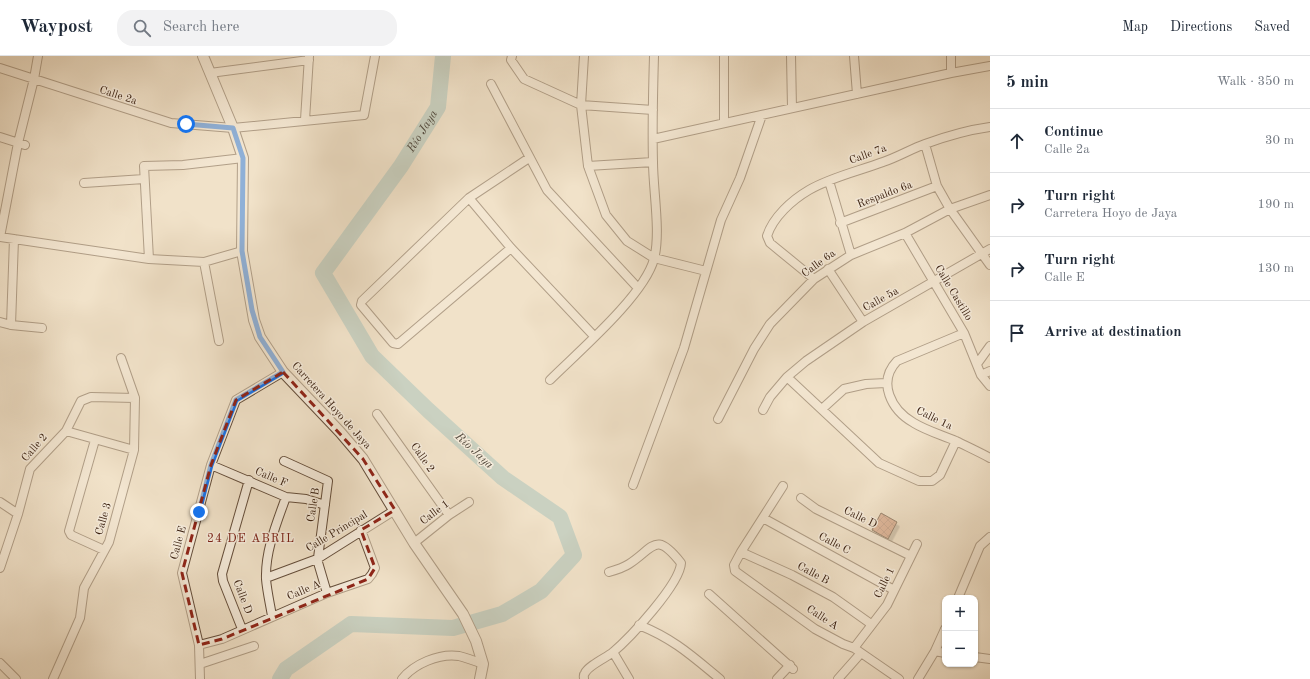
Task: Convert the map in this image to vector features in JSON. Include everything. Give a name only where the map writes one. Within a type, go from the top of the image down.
[{"type":"street","points":[[38,56],[21,144],[0,237],[149,259],[204,262],[242,251]]},
{"type":"street","name":"Carretera Hoyo de Jaya","points":[[203,56],[233,128],[243,158],[242,251],[254,320],[260,337],[283,372],[340,432],[363,459],[414,543],[463,614],[476,641],[483,664]]},
{"type":"street","name":"Calle 2a","points":[[0,68],[171,123],[233,128],[364,115],[375,56]]},
{"type":"street","points":[[512,56],[511,60],[524,79],[582,105],[653,110]]},
{"type":"street","points":[[584,56],[582,105],[588,166],[606,215],[627,241],[654,258],[706,271]]},
{"type":"street","points":[[550,380],[594,336],[638,288],[654,258],[656,225],[653,162],[654,56]]},
{"type":"street","points":[[724,56],[724,123]]},
{"type":"street","points":[[791,56],[792,108]]},
{"type":"street","points":[[854,56],[857,94]]},
{"type":"street","points":[[951,56],[951,73]]},
{"type":"street","points":[[210,73],[309,58],[305,120]]},
{"type":"street","points":[[653,139],[951,73],[990,66]]},
{"type":"street","points":[[491,84],[547,190],[638,288]]},
{"type":"street","points":[[633,485],[684,348],[721,220],[740,178],[762,115]]},
{"type":"street","name":"Calle 7a","points":[[814,279],[770,243],[767,236],[774,221],[794,201],[810,190],[829,181],[885,161],[925,144],[964,131],[990,127]]},
{"type":"street","points":[[0,138],[21,144]]},
{"type":"street","points":[[925,144],[937,186],[950,209],[986,251],[990,265]]},
{"type":"street","points":[[149,259],[144,168],[146,166],[183,165],[243,158]]},
{"type":"street","points":[[511,248],[398,344],[393,343],[363,308],[362,301],[470,198],[529,158]]},
{"type":"street","points":[[588,166],[653,162]]},
{"type":"street","points":[[84,182],[144,179]]},
{"type":"street","points":[[829,181],[840,223],[851,256]]},
{"type":"street","name":"Respaldo 6a","points":[[840,223],[937,186]]},
{"type":"street","name":"Calle 6a","points":[[718,419],[754,349],[770,324],[814,279],[851,256],[905,233],[950,209],[990,195]]},
{"type":"street","points":[[470,198],[511,248],[594,336]]},
{"type":"street","name":"Calle Castillo","points":[[905,233],[964,333],[981,375],[990,386]]},
{"type":"street","points":[[11,325],[14,239]]},
{"type":"street","name":"Calle 5a","points":[[763,410],[770,397],[787,377],[806,361],[863,322],[986,251]]},
{"type":"street","points":[[204,262],[219,341]]},
{"type":"street","points":[[828,269],[863,322]]},
{"type":"street","points":[[0,322],[11,325],[42,328]]},
{"type":"street","points":[[822,409],[844,389],[866,384],[886,382],[890,369],[897,361],[964,333]]},
{"type":"street","points":[[977,364],[990,346]]},
{"type":"street","name":"Calle 3","points":[[53,679],[80,618],[84,588],[109,542],[134,450],[135,398],[121,358]]},
{"type":"street","points":[[981,375],[990,371]]},
{"type":"street","name":"Calle E","points":[[200,679],[199,644],[182,573],[211,465],[236,400],[283,372]]},
{"type":"street","points":[[787,377],[879,463],[919,481],[932,480],[940,475],[956,441]]},
{"type":"street","name":"Calle 1a","points":[[886,382],[890,397],[900,411],[913,422],[990,458]]},
{"type":"street","name":"Calle 2","points":[[0,568],[18,514],[30,469],[66,431],[81,401],[91,397],[135,398]]},
{"type":"street","name":"Calle 2","points":[[377,414],[449,515]]},
{"type":"street","points":[[66,431],[134,450]]},
{"type":"street","points":[[95,440],[69,531],[71,535],[104,550]]},
{"type":"street","name":"Calle B","points":[[284,461],[328,480],[318,558],[327,593]]},
{"type":"street","name":"Calle F","points":[[211,465],[286,497],[306,499],[325,506]]},
{"type":"street","name":"Calle D","points":[[242,629],[223,581],[222,574],[249,480]]},
{"type":"street","points":[[741,552],[782,486]]},
{"type":"street","points":[[272,616],[266,578],[268,559],[275,529],[286,497]]},
{"type":"street","name":"Calle D","points":[[801,498],[816,509],[911,556]]},
{"type":"street","points":[[0,502],[18,514]]},
{"type":"street","name":"Calle 1","points":[[414,543],[449,515],[469,502]]},
{"type":"street","name":"Calle Principal","points":[[266,578],[318,558],[395,510]]},
{"type":"street","name":"Calle C","points":[[763,518],[894,590]]},
{"type":"street","name":"Calle A","points":[[199,644],[222,639],[327,593],[368,578],[372,574],[374,568],[361,530]]},
{"type":"street","points":[[959,595],[980,546],[990,537]]},
{"type":"street","points":[[584,679],[586,671],[613,652],[640,625],[673,584],[681,570],[681,563],[667,549],[656,544],[648,548],[629,565],[609,572]]},
{"type":"street","name":"Calle 1","points":[[854,648],[887,605],[917,544]]},
{"type":"street","name":"Calle B","points":[[741,552],[792,575],[833,597],[871,624]]},
{"type":"street","name":"Calle A","points":[[741,552],[734,565],[735,571],[816,629],[843,644],[854,648],[899,679]]},
{"type":"street","points":[[709,594],[792,667],[777,679]]},
{"type":"street","points":[[640,625],[677,643],[720,679]]},
{"type":"street","points":[[918,679],[936,651],[944,631]]},
{"type":"street","points":[[200,664],[254,646]]},
{"type":"street","points":[[936,651],[942,652]]},
{"type":"street","points":[[613,652],[629,679]]},
{"type":"street","points":[[838,679],[861,653]]},
{"type":"street","points":[[402,679],[408,672],[418,665],[439,657],[457,656],[483,664],[480,679]]},
{"type":"street","points":[[978,657],[990,659]]},
{"type":"street","points":[[0,663],[16,679]]},
{"type":"highlighted area","points":[[283,372],[363,459],[395,510],[361,530],[375,568],[368,579],[222,639],[199,645],[182,573],[211,465],[236,400]]},
{"type":"building","points":[[881,513],[897,522],[888,539],[872,530]]},
{"type":"waterway","name":"Río Jaya","points":[[280,679],[286,669],[351,624],[453,628],[502,614],[541,591],[574,555],[560,517],[503,478],[428,410],[372,356],[323,273],[401,166],[438,107],[443,56]]},
{"type":"district","name":"24 DE ABRIL","points":[[251,539]]},
{"type":"route","points":[[186,124],[233,128],[243,158],[242,251],[254,320],[260,337],[283,372],[236,400],[211,465],[199,512]]}]
